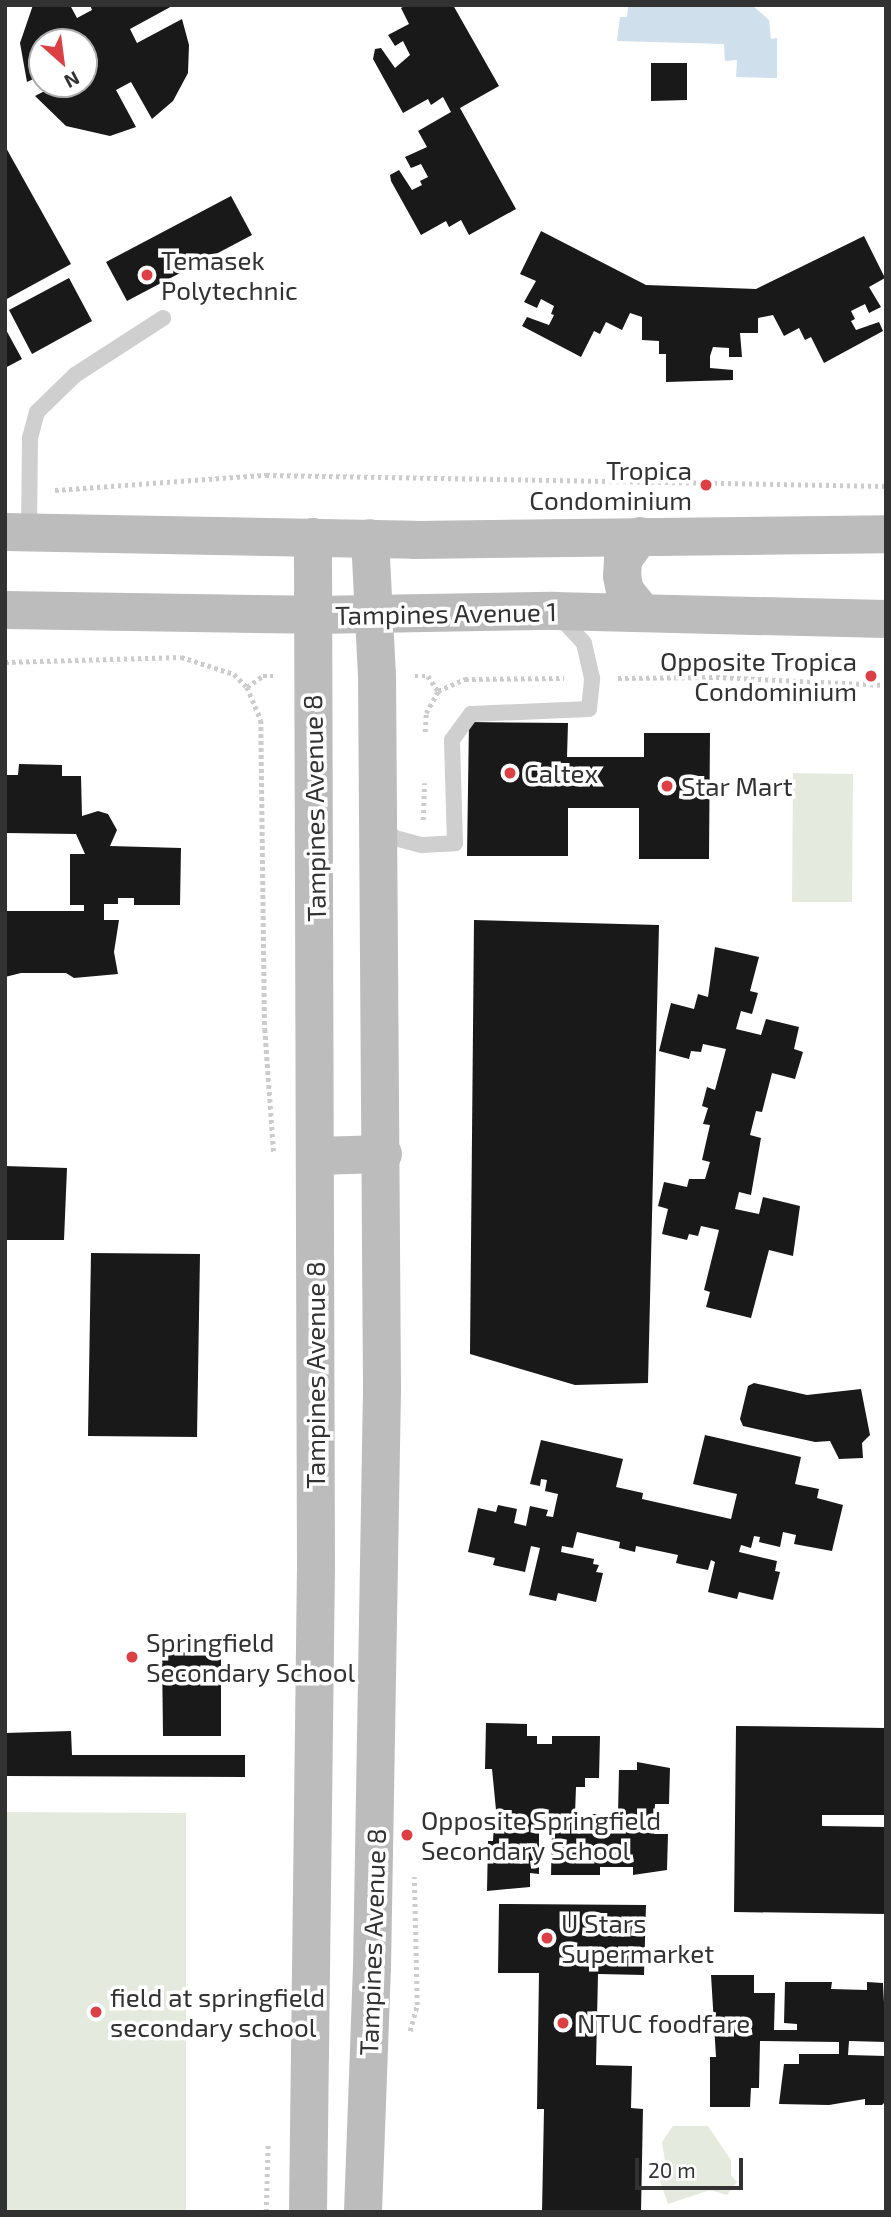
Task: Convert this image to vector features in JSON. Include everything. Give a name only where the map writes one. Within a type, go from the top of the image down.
[{"type":"street","points":[[17,532],[370,538],[886,534]]},
{"type":"street","points":[[640,536],[623,559],[622,576],[625,591],[643,613]]},
{"type":"street","name":"Tampines Avenue 8","points":[[308,2212],[317,1156],[313,537]]},
{"type":"street","name":"Tampines Avenue 8","points":[[363,2212],[373,1955],[383,1154],[374,615],[370,538]]},
{"type":"street","name":"Tampines Avenue 1","points":[[5,610],[314,615],[554,611],[886,619]]},
{"type":"street","points":[[317,1156],[383,1154]]},
{"type":"lane","points":[[17,532],[29,491],[30,438],[37,412],[75,375],[163,318]]},
{"type":"lane","points":[[376,823],[395,838],[422,845],[455,843],[452,740],[471,714],[487,710],[589,709],[592,678],[584,643],[554,611]]},
{"type":"path","points":[[29,491],[266,475],[886,486]]},
{"type":"path","points":[[5,662],[181,657],[234,674],[247,687],[261,720],[265,1028],[275,1164]]},
{"type":"path","points":[[438,691],[465,679],[716,677],[886,685]]},
{"type":"path","points":[[266,2212],[268,2131]]},
{"type":"shaded area","points":[[793,773],[853,774],[852,902],[792,902]]},
{"type":"shaded area","name":"field at springfield secondary school","points":[[5,1812],[186,1813],[186,2212],[5,2212]]},
{"type":"shaded area","points":[[673,2126],[708,2126],[731,2160],[731,2175],[737,2182],[727,2195],[710,2190],[668,2204],[659,2178],[666,2168],[662,2142]]},
{"type":"water","points":[[616,5],[752,5],[769,20],[771,39],[777,38],[777,78],[736,77],[737,60],[725,61],[724,44],[617,41],[620,17],[627,17],[628,7]]},
{"type":"building","points":[[33,5],[70,5],[77,18],[92,10],[90,5],[174,5],[130,29],[137,43],[182,19],[189,45],[188,73],[173,101],[152,119],[131,82],[116,90],[136,127],[110,136],[66,126],[37,98],[98,98],[98,28],[28,28],[27,82],[20,43]]},
{"type":"building","points":[[406,5],[453,5],[499,86],[460,108],[516,209],[469,235],[461,220],[449,227],[446,221],[421,235],[391,181],[390,175],[399,170],[412,190],[422,185],[420,181],[428,177],[421,164],[411,168],[405,157],[427,147],[418,131],[451,112],[443,97],[431,105],[428,99],[403,113],[373,59],[375,49],[381,48],[395,68],[410,55],[403,41],[395,46],[388,35],[409,24],[401,8]]},
{"type":"building","points":[[651,63],[687,63],[687,100],[651,101]]},
{"type":"building","points":[[5,146],[71,264],[5,300]]},
{"type":"building","points":[[231,196],[252,235],[127,301],[106,262]]},
{"type":"building","points":[[541,231],[646,285],[756,289],[864,236],[885,278],[869,287],[881,307],[869,313],[865,304],[851,311],[855,319],[851,321],[856,330],[879,322],[883,331],[824,363],[811,337],[805,340],[799,328],[784,336],[773,315],[758,318],[758,333],[740,333],[742,357],[729,357],[729,348],[713,347],[710,368],[733,370],[733,380],[666,382],[666,354],[659,354],[659,341],[642,340],[642,317],[630,313],[622,330],[606,322],[600,334],[594,331],[581,357],[522,326],[527,317],[549,325],[554,315],[551,314],[554,306],[541,299],[537,308],[524,302],[536,281],[520,274]]},
{"type":"building","points":[[69,278],[92,321],[32,354],[9,310]]},
{"type":"building","points":[[5,328],[22,359],[5,368]]},
{"type":"building","points":[[469,722],[568,723],[567,757],[644,757],[644,733],[710,733],[709,859],[639,859],[639,808],[568,808],[568,856],[467,856]]},
{"type":"building","points":[[19,764],[62,765],[62,776],[81,776],[82,816],[98,811],[108,814],[117,830],[110,846],[181,848],[180,905],[134,905],[134,898],[118,898],[118,904],[104,904],[104,920],[119,920],[114,952],[118,974],[74,978],[66,973],[21,973],[5,977],[5,911],[84,911],[84,905],[70,905],[70,854],[85,854],[76,834],[5,833],[5,775],[18,775]]},
{"type":"building","points":[[474,920],[659,925],[648,1383],[575,1385],[470,1354]]},
{"type":"building","points":[[715,947],[759,957],[750,991],[758,993],[752,1014],[741,1011],[736,1029],[761,1035],[766,1019],[799,1027],[794,1049],[803,1052],[795,1079],[772,1073],[762,1112],[756,1111],[750,1135],[761,1138],[751,1195],[739,1192],[735,1209],[759,1214],[763,1197],[800,1206],[793,1256],[769,1250],[751,1318],[706,1307],[710,1292],[704,1290],[719,1230],[701,1226],[698,1236],[689,1234],[687,1240],[662,1234],[668,1209],[658,1206],[664,1182],[687,1187],[689,1179],[705,1179],[710,1162],[702,1160],[710,1125],[703,1124],[708,1108],[702,1106],[707,1087],[715,1090],[726,1049],[703,1044],[701,1052],[691,1051],[689,1059],[659,1051],[671,1003],[694,1009],[698,994],[708,997]]},
{"type":"building","points":[[5,1166],[67,1168],[64,1240],[5,1240]]},
{"type":"building","points":[[91,1253],[200,1254],[197,1437],[88,1436]]},
{"type":"building","points":[[754,1383],[807,1395],[861,1389],[870,1435],[862,1443],[863,1458],[839,1459],[830,1441],[815,1442],[743,1426],[740,1419],[748,1386]]},
{"type":"building","points":[[705,1435],[801,1457],[795,1484],[819,1489],[817,1498],[843,1505],[832,1551],[794,1544],[796,1535],[783,1532],[780,1547],[759,1542],[760,1537],[754,1536],[751,1548],[741,1545],[739,1552],[777,1561],[775,1571],[780,1572],[773,1600],[739,1592],[737,1599],[708,1592],[715,1562],[711,1560],[708,1570],[684,1565],[676,1563],[678,1555],[636,1546],[635,1552],[619,1548],[620,1542],[577,1532],[573,1548],[562,1546],[561,1552],[594,1559],[593,1564],[599,1565],[596,1572],[603,1573],[596,1602],[558,1593],[556,1601],[529,1595],[540,1548],[531,1546],[525,1572],[493,1565],[495,1558],[468,1552],[478,1508],[496,1512],[498,1505],[517,1509],[514,1523],[526,1526],[530,1506],[548,1510],[546,1516],[553,1517],[558,1494],[545,1491],[547,1480],[541,1479],[540,1486],[530,1484],[541,1440],[623,1459],[616,1487],[643,1493],[642,1499],[731,1519],[737,1494],[693,1484]]},
{"type":"building","points":[[221,1652],[221,1736],[163,1736],[162,1653]]},
{"type":"building","points":[[486,1723],[527,1724],[527,1736],[537,1736],[537,1744],[552,1744],[552,1736],[600,1736],[599,1778],[585,1778],[585,1787],[576,1787],[575,1814],[618,1814],[619,1770],[637,1770],[637,1762],[670,1768],[669,1804],[655,1804],[654,1825],[654,1834],[668,1834],[667,1870],[633,1875],[633,1867],[600,1867],[600,1875],[551,1875],[552,1832],[566,1832],[565,1824],[539,1824],[539,1874],[530,1873],[530,1887],[487,1891],[488,1841],[493,1841],[494,1822],[501,1822],[501,1810],[496,1810],[492,1769],[485,1769]]},
{"type":"building","points":[[736,1726],[886,1728],[886,1815],[822,1815],[822,1826],[886,1827],[886,1914],[734,1912]]},
{"type":"building","points":[[71,1731],[72,1755],[245,1755],[245,1777],[5,1776],[5,1733]]},
{"type":"building","points":[[499,1904],[646,1905],[644,1975],[598,1974],[596,2065],[632,2066],[631,2108],[643,2109],[641,2212],[542,2212],[544,2109],[537,2109],[539,1973],[498,1973]]},
{"type":"building","points":[[711,1975],[754,1975],[754,1993],[775,1993],[774,2030],[797,2030],[797,2024],[784,2023],[785,1982],[832,1982],[831,1989],[867,1990],[867,1982],[883,1983],[886,2042],[849,2041],[848,2055],[886,2056],[886,2101],[882,2105],[865,2105],[865,2099],[829,2105],[779,2104],[784,2064],[799,2064],[799,2054],[839,2054],[839,2042],[760,2041],[759,2088],[751,2088],[750,2107],[710,2107],[710,2057],[716,2057]]},
{"type":"place","name":"Temasek Polytechnic","points":[[147,275]]},
{"type":"place","name":"Tropica Condominium","points":[[706,485]]},
{"type":"place","name":"Opposite Tropica Condominium","points":[[871,676]]},
{"type":"place","name":"Caltex","points":[[510,773]]},
{"type":"place","name":"Star Mart","points":[[667,786]]},
{"type":"place","name":"Springfield Secondary School","points":[[132,1657]]},
{"type":"place","name":"Opposite Springfield Secondary School","points":[[407,1835]]},
{"type":"place","name":"U Stars Supermarket","points":[[547,1938]]},
{"type":"place","name":"field at springfield secondary school","points":[[96,2012]]},
{"type":"place","name":"NTUC foodfare","points":[[563,2023]]}]
